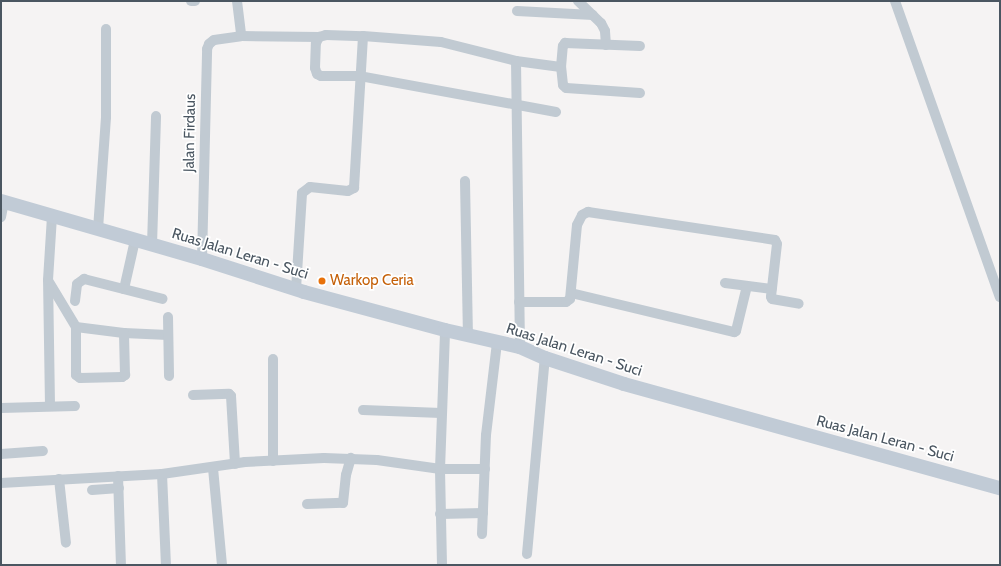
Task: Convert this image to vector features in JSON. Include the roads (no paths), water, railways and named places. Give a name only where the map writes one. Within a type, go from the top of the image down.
[{"type":"main road","name":"Ruas Jalan Leran - Suci","points":[[2,202],[202,258],[296,289],[445,330],[520,347],[545,358],[624,384],[1000,488]]},
{"type":"street","points":[[237,1],[241,36],[363,36],[441,42],[516,61],[561,67]]},
{"type":"street","points":[[578,1],[601,23],[605,31],[606,44]]},
{"type":"street","points":[[895,1],[1000,297]]},
{"type":"street","points":[[517,11],[593,15]]},
{"type":"street","points":[[98,229],[106,117],[106,29]]},
{"type":"street","name":"Jalan Firdaus","points":[[202,258],[207,49],[211,41],[241,36]]},
{"type":"street","points":[[296,289],[302,193],[310,187],[348,191],[354,188],[363,36]]},
{"type":"street","points":[[319,37],[316,42],[317,74],[320,76],[360,76],[556,112]]},
{"type":"street","points":[[640,46],[565,43],[563,46],[561,67],[563,85],[566,88],[640,93]]},
{"type":"street","points":[[516,61],[520,347]]},
{"type":"street","points":[[152,245],[156,116]]},
{"type":"street","points":[[465,181],[468,335]]},
{"type":"street","points":[[1,217],[2,202]]},
{"type":"street","points":[[519,302],[566,302],[570,299],[577,225],[582,215],[588,212],[775,240],[777,244],[771,295],[772,300],[799,304]]},
{"type":"street","points":[[50,405],[48,280],[52,216]]},
{"type":"street","points":[[124,289],[136,240]]},
{"type":"street","points":[[75,301],[77,284],[84,279],[163,299]]},
{"type":"street","points":[[48,280],[76,327],[76,375],[80,378],[122,377],[125,375],[124,333]]},
{"type":"street","points":[[725,283],[772,289]]},
{"type":"street","points":[[571,293],[734,332],[736,331],[747,286]]},
{"type":"street","points":[[49,305],[62,304]]},
{"type":"street","points":[[168,317],[169,376]]},
{"type":"street","points":[[76,327],[124,333],[168,335]]},
{"type":"street","points":[[442,565],[440,469],[445,330]]},
{"type":"street","points":[[482,534],[486,435],[497,343]]},
{"type":"street","points":[[527,554],[545,358]]},
{"type":"street","points":[[273,360],[273,461]]},
{"type":"street","points":[[193,395],[229,394],[231,396],[235,464]]},
{"type":"street","points":[[1,408],[50,405],[75,406]]},
{"type":"street","points":[[362,410],[441,413]]},
{"type":"street","points":[[1,454],[43,451]]},
{"type":"street","points":[[1,483],[162,474],[235,464],[350,458],[440,469],[485,469]]},
{"type":"street","points":[[308,504],[343,503],[346,475],[350,458]]},
{"type":"street","points":[[213,468],[222,565]]},
{"type":"street","points":[[162,474],[166,565]]},
{"type":"street","points":[[118,476],[121,565]]},
{"type":"street","points":[[59,479],[66,543]]},
{"type":"street","points":[[92,490],[119,488]]},
{"type":"street","points":[[440,514],[483,513]]},
{"type":"place","name":"Warkop Ceria","points":[[322,281]]}]
